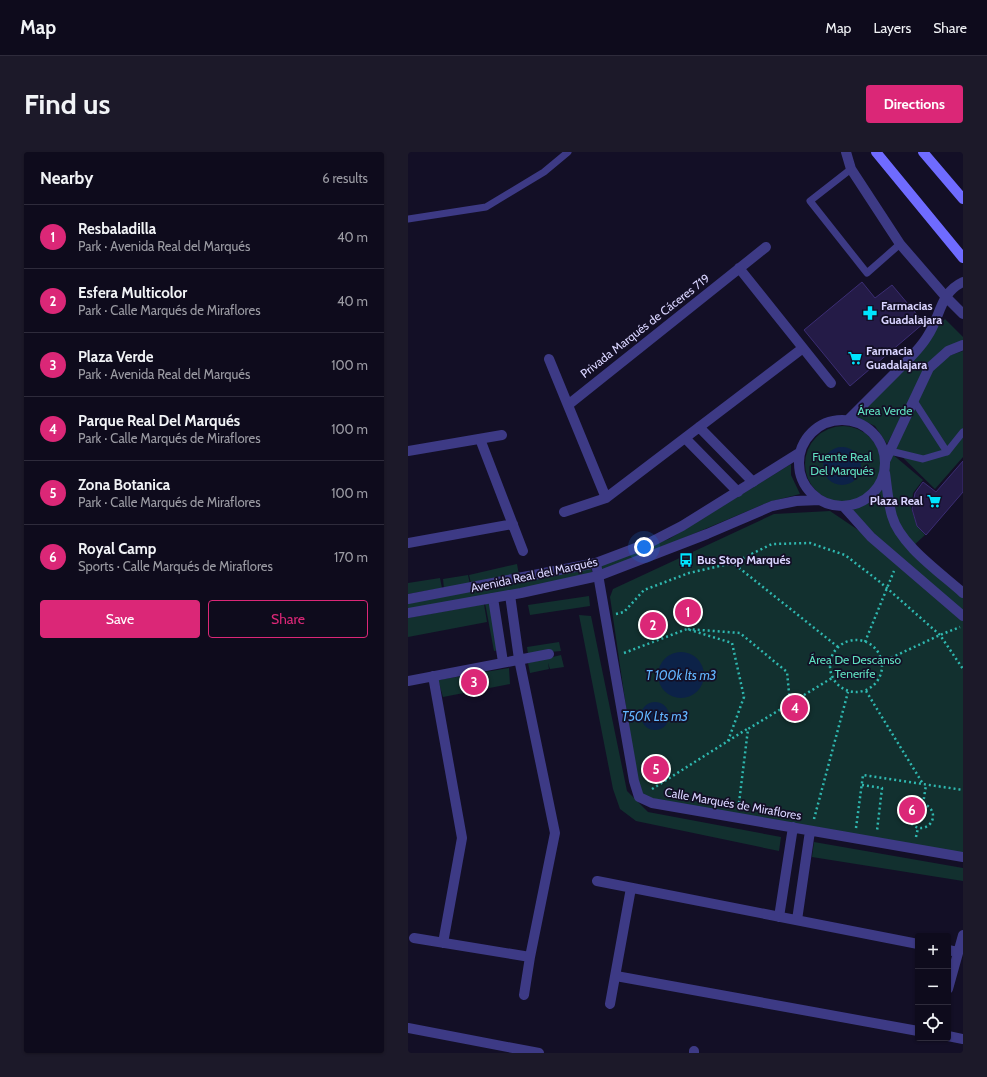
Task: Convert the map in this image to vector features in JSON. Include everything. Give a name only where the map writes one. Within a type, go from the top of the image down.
[{"type":"main road","points":[[876,152],[963,258]]},
{"type":"main road","points":[[923,152],[963,199]]},
{"type":"street","points":[[846,152],[851,169],[900,244],[945,296],[963,314]]},
{"type":"street","name":"Privada Marqués de Cáceres 719","points":[[568,404],[766,247]]},
{"type":"street","points":[[739,268],[831,383]]},
{"type":"street","points":[[848,420],[908,360],[927,338],[935,323],[945,296],[953,287],[963,282]]},
{"type":"street","points":[[844,507],[862,502],[877,490],[885,473],[888,455],[929,368],[948,351],[963,345]]},
{"type":"street","points":[[564,512],[606,498],[803,348]]},
{"type":"street","points":[[549,359],[606,498]]},
{"type":"street","points":[[888,455],[874,433],[862,424],[848,420],[827,422],[809,434],[799,453],[798,466],[800,477],[807,489],[820,500],[844,507],[871,537],[963,616]]},
{"type":"street","points":[[699,427],[753,482]]},
{"type":"street","points":[[408,451],[502,435]]},
{"type":"street","points":[[480,438],[523,551]]},
{"type":"street","points":[[685,438],[738,492]]},
{"type":"street","name":"Avenida Real del Marqués","points":[[408,599],[596,563],[649,543],[682,526],[799,453]]},
{"type":"street","points":[[885,473],[892,516],[901,533],[911,547],[963,593]]},
{"type":"street","name":"Avenida Real del Marqués","points":[[408,614],[510,595],[598,576],[707,534],[772,506],[796,501],[820,500]]},
{"type":"street","points":[[408,544],[514,524]]},
{"type":"street","points":[[596,563],[634,781],[639,798]]},
{"type":"street","points":[[510,595],[519,659],[555,834],[530,957],[524,995]]},
{"type":"street","points":[[493,598],[503,662]]},
{"type":"street","points":[[408,681],[549,654]]},
{"type":"street","points":[[433,676],[462,838],[443,943]]},
{"type":"street","name":"Calle Marqués de Miraflores","points":[[639,798],[652,803],[810,831],[856,833],[963,857]]},
{"type":"street","points":[[779,917],[794,827]]},
{"type":"street","points":[[797,920],[810,831]]},
{"type":"street","points":[[597,881],[915,943]]},
{"type":"street","points":[[610,1004],[631,888]]},
{"type":"street","points":[[951,978],[963,935]]},
{"type":"street","points":[[414,938],[530,957]]},
{"type":"street","points":[[951,951],[958,952]]},
{"type":"street","points":[[616,976],[915,1030]]},
{"type":"street","points":[[408,1028],[539,1053]]},
{"type":"street","points":[[951,1037],[963,1039]]},
{"type":"lane","points":[[408,220],[486,207],[544,172],[568,152]]},
{"type":"lane","points":[[851,169],[810,201],[867,272],[900,244]]},
{"type":"lane","points":[[914,401],[947,452]]},
{"type":"lane","points":[[888,455],[923,459],[947,452],[963,432]]},
{"type":"path","points":[[624,612],[644,590],[689,573],[733,563],[772,544],[810,543],[845,555],[880,582],[940,635],[963,669]]},
{"type":"path","points":[[865,642],[886,588],[899,560]]},
{"type":"path","points":[[733,563],[838,647]]},
{"type":"path","points":[[882,662],[963,626]]},
{"type":"path","points":[[687,629],[732,643],[744,697],[728,741]]},
{"type":"path","points":[[612,657],[687,629],[740,633],[787,672],[790,703]]},
{"type":"path","points":[[857,640],[873,646],[879,653],[882,662],[882,671],[874,686],[866,691],[857,693],[848,692],[840,688],[832,678],[829,666],[830,658],[834,650],[841,644],[848,641],[857,640]]},
{"type":"path","points":[[639,798],[728,741],[832,678]]},
{"type":"path","points":[[866,691],[924,784],[923,804]]},
{"type":"path","points":[[810,831],[848,692]]},
{"type":"path","points":[[739,803],[748,729]]},
{"type":"path","points":[[856,833],[863,775],[963,790]]},
{"type":"path","points":[[862,785],[882,788],[877,832],[870,831]]},
{"type":"path","points":[[923,804],[931,810],[933,817],[926,827],[918,828],[914,826],[910,820],[909,813],[913,806],[923,804]]},
{"type":"path","points":[[856,833],[863,830]]},
{"type":"green space","name":"Área Verde","points":[[945,319],[963,337],[963,341],[928,368],[887,444],[875,426],[854,416]]},
{"type":"green space","points":[[963,351],[963,457],[935,489],[893,448],[930,368],[951,355]]},
{"type":"green space","name":"Fuente Real Del Marqués","points":[[843,426],[857,429],[870,437],[878,450],[881,464],[878,478],[870,491],[857,499],[843,502],[829,499],[816,491],[808,478],[805,464],[808,450],[816,437],[829,429]]},
{"type":"green space","points":[[891,453],[923,480],[913,493],[911,508],[917,526],[925,535],[912,547],[893,517],[886,472],[887,459]]},
{"type":"green space","points":[[791,464],[791,475],[800,494],[769,502],[603,572],[600,563],[669,539]]},
{"type":"green space","points":[[883,478],[889,516],[963,596],[963,615],[899,558],[848,508],[862,505],[878,491]]},
{"type":"green space","name":"Área De Descanso Tenerife","points":[[830,511],[870,538],[963,619],[963,855],[639,796],[610,597],[613,589],[774,514]]},
{"type":"green space","points":[[517,564],[519,575],[471,583],[469,575]]},
{"type":"green space","points":[[591,567],[593,576],[408,612],[408,599]]},
{"type":"green space","points":[[468,575],[470,584],[444,589],[443,579]]},
{"type":"green space","points":[[440,578],[442,588],[408,594],[408,583]]},
{"type":"green space","points":[[589,596],[590,606],[530,615],[528,605]]},
{"type":"green space","points":[[489,602],[499,650],[494,651],[485,603]]},
{"type":"green space","points":[[484,604],[487,622],[408,637],[408,618]]},
{"type":"green space","points":[[579,615],[591,616],[627,791],[648,812],[781,837],[779,851],[636,821],[620,809],[613,789]]},
{"type":"green space","points":[[559,642],[561,651],[528,654],[527,647]]},
{"type":"green space","points":[[561,655],[564,667],[550,669],[548,663],[549,669],[530,673],[528,663]]},
{"type":"green space","points":[[509,668],[510,684],[443,697],[438,680]]},
{"type":"green space","points":[[814,842],[963,868],[963,881],[812,857]]},
{"type":"water","points":[[838,447],[846,447],[856,452],[860,459],[860,473],[856,480],[846,485],[838,485],[828,480],[826,477],[823,470],[823,462],[828,452],[831,450]]},
{"type":"water","name":"T 100k lts m3","points":[[681,652],[694,656],[700,662],[704,675],[700,688],[694,694],[681,698],[668,694],[662,688],[658,675],[662,662],[668,656]]},
{"type":"water","name":"T50K Lts m3","points":[[655,702],[665,706],[669,716],[665,726],[655,730],[645,726],[641,716],[645,706]]},
{"type":"building","name":"Farmacia Guadalajara","points":[[862,282],[875,298],[892,285],[924,323],[850,386],[804,330]]},
{"type":"building","name":"Plaza Real","points":[[963,461],[963,492],[926,535],[917,526],[912,509],[915,493],[923,482],[936,492]]},
{"type":"place","name":"Farmacias Guadalajara","points":[[870,313]]},
{"type":"place","name":"Farmacia Guadalajara","points":[[855,358]]},
{"type":"place","name":"Plaza Real","points":[[934,501]]},
{"type":"place","name":"Bus Stop Marqués","points":[[686,560]]},
{"type":"place","name":"Resbaladilla","points":[[688,612]]},
{"type":"place","name":"Esfera Multicolor","points":[[653,625]]},
{"type":"place","name":"Plaza Verde","points":[[474,682]]},
{"type":"place","name":"Parque Real Del Marqués","points":[[795,708]]},
{"type":"place","name":"Zona Botanica","points":[[656,769]]},
{"type":"place","name":"Royal Camp","points":[[912,810]]}]
